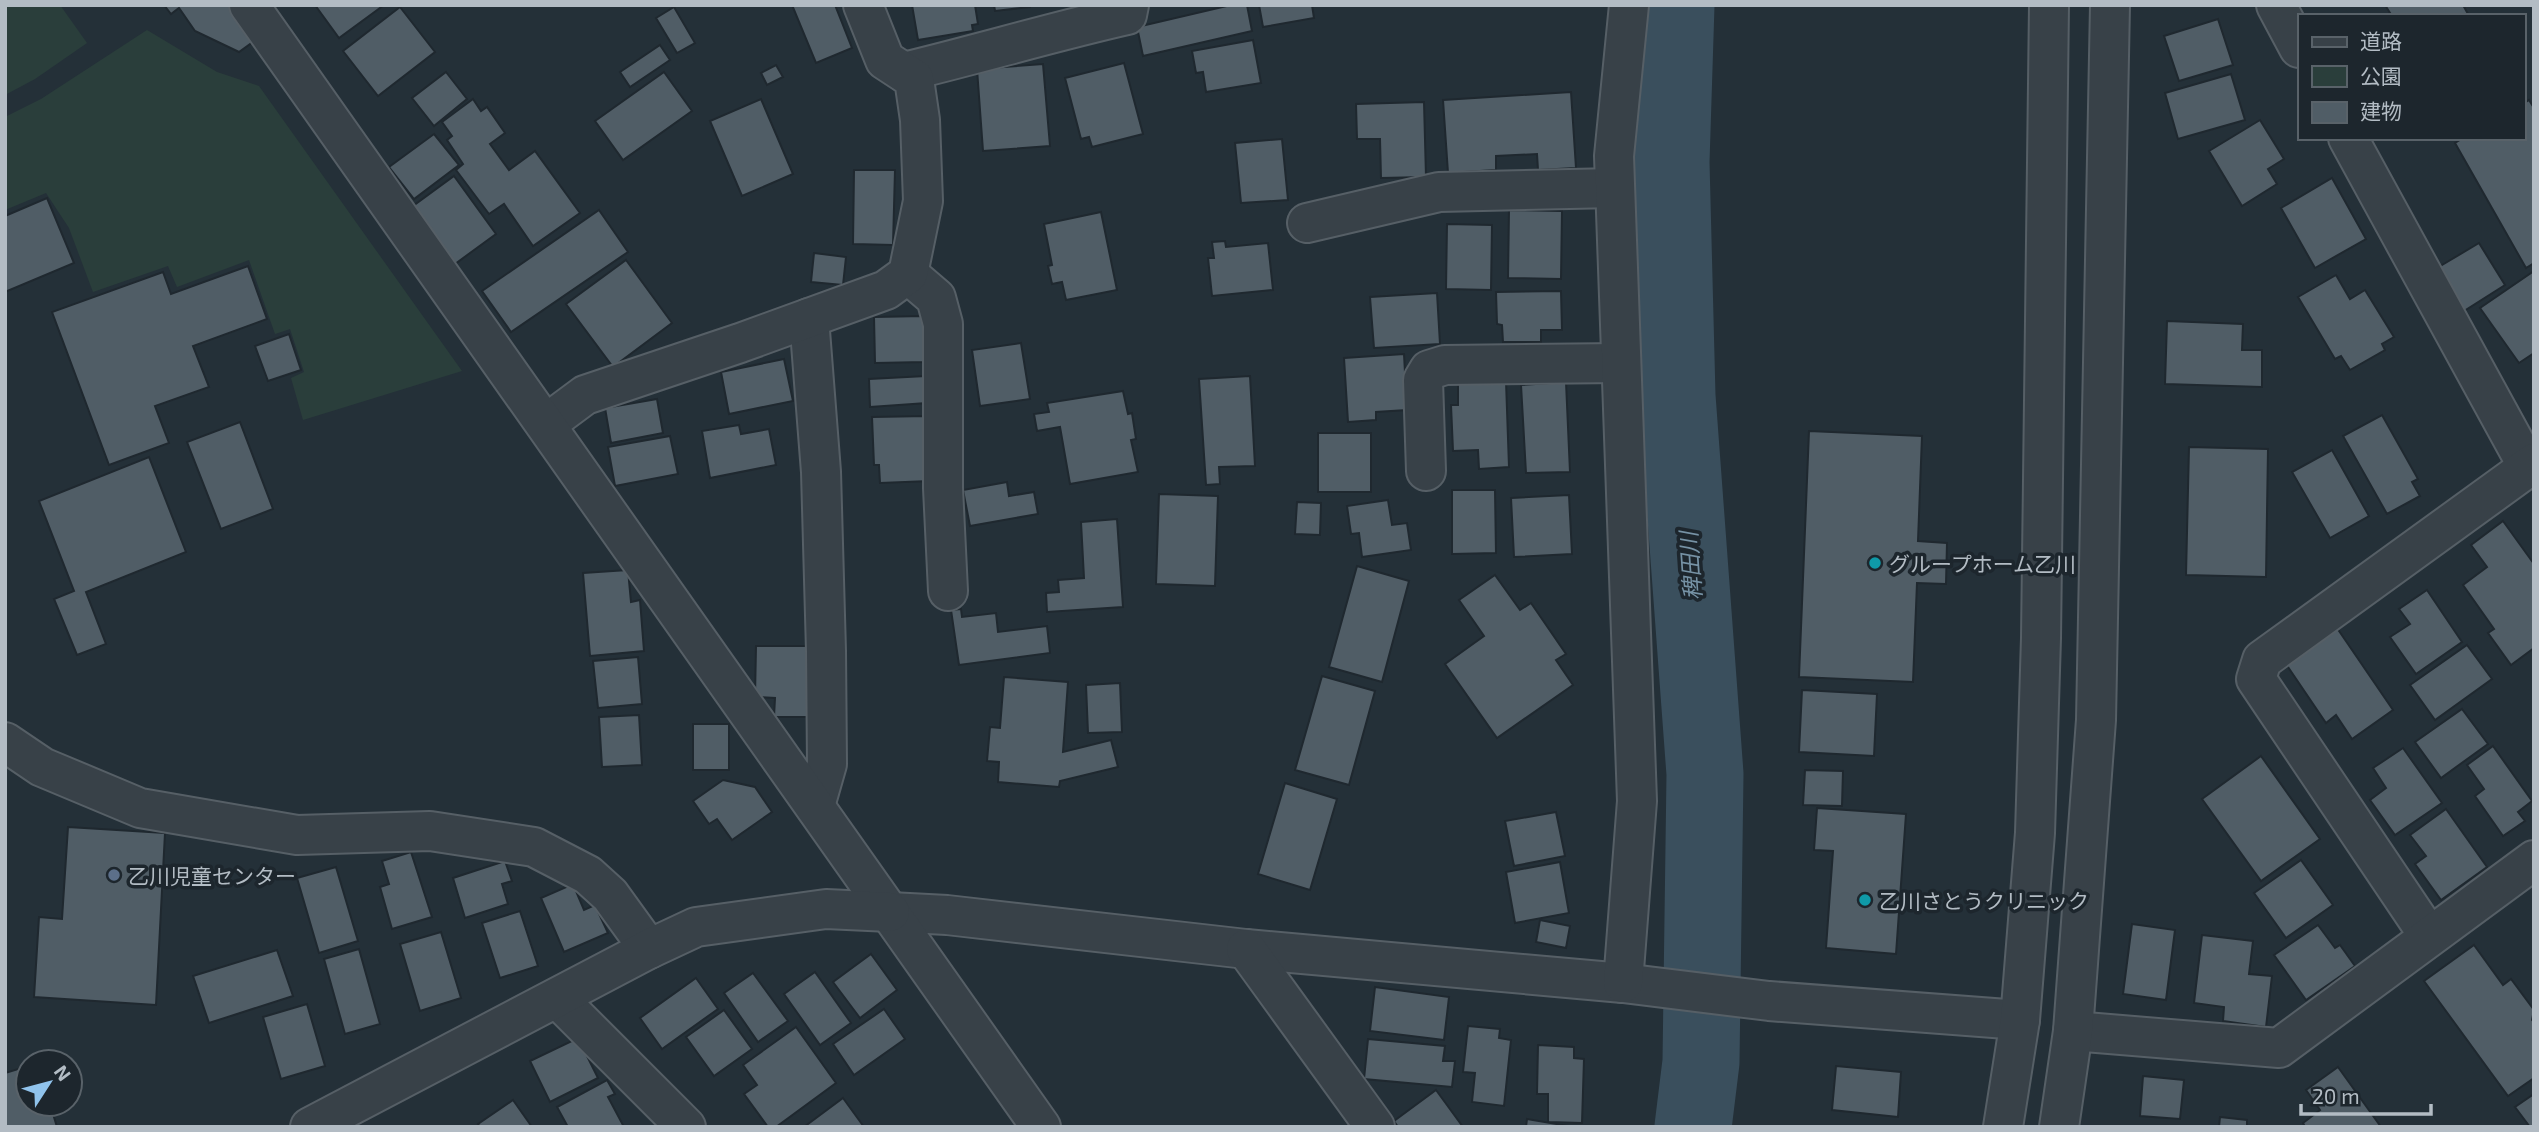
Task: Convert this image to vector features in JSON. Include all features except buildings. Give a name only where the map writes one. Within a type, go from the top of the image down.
[{"type":"street","points":[[249,5],[1041,1127]]},
{"type":"street","points":[[546,424],[585,395],[886,290],[908,274],[923,201],[920,120],[914,79],[885,60],[863,5]]},
{"type":"street","points":[[904,72],[1127,15],[1129,5]]},
{"type":"street","points":[[1629,5],[1614,156],[1626,537],[1636,722],[1637,802],[1632,985]]},
{"type":"street","points":[[2003,1127],[2020,1020],[2035,832],[2040,665],[2049,5]]},
{"type":"street","points":[[2059,1127],[2073,1031],[2096,720],[2110,5]]},
{"type":"street","points":[[2276,5],[2298,46]]},
{"type":"street","points":[[2349,140],[2531,465],[2262,660],[2256,679],[2429,936]]},
{"type":"street","points":[[1307,223],[1439,192],[1615,188]]},
{"type":"street","points":[[908,274],[936,298],[943,324],[943,488],[947,591]]},
{"type":"street","points":[[809,318],[821,472],[826,652],[827,764],[815,806]]},
{"type":"street","points":[[1426,471],[1423,380],[1429,370],[1445,366],[1621,363]]},
{"type":"street","points":[[5,742],[42,767],[140,808],[297,835],[430,831],[534,847],[588,875],[603,888],[649,949]]},
{"type":"street","points":[[2073,1031],[2280,1048],[2534,860]]},
{"type":"street","points":[[310,1127],[696,927],[826,909],[960,916],[1246,949],[1632,985],[1769,1001],[2020,1020]]},
{"type":"street","points":[[1246,949],[1375,1127]]},
{"type":"street","points":[[557,998],[686,1127]]},
{"type":"green space","points":[[5,5],[60,5],[87,43],[35,79],[5,95]]},
{"type":"green space","points":[[147,30],[217,72],[259,86],[462,371],[303,420],[291,378],[304,372],[290,329],[275,334],[249,260],[177,287],[168,266],[93,292],[69,228],[46,193],[5,210],[5,117],[41,99]]},
{"type":"waterway","name":"稗田川","points":[[1676,5],[1671,162],[1677,396],[1705,774],[1701,1062],[1693,1127]]},
{"type":"place","name":"グループホーム乙川","points":[[1875,563]]},
{"type":"place","name":"乙川児童センター","points":[[114,875]]},
{"type":"place","name":"乙川さとうクリニック","points":[[1865,900]]}]
